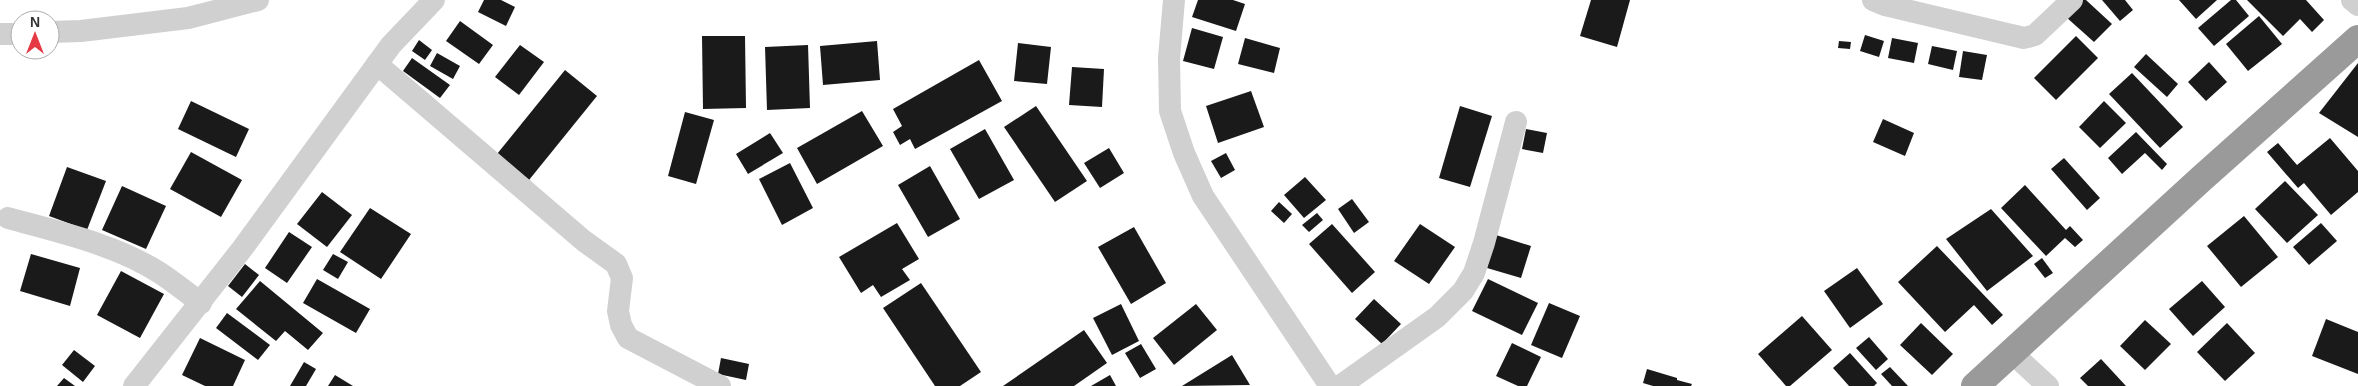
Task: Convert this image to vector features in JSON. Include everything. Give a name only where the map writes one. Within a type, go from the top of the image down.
[{"type":"highway","points":[[1975,386],[2201,179],[2358,39]]},
{"type":"street","points":[[60,32],[81,31],[188,18],[258,0]]},
{"type":"street","points":[[134,386],[201,303],[391,45],[434,0]]},
{"type":"street","points":[[1174,0],[1169,58],[1170,111],[1184,153],[1203,196],[1330,386]]},
{"type":"street","points":[[1873,0],[1885,5],[2024,38],[2035,35],[2072,0]]},
{"type":"street","points":[[2352,0],[2358,5]]},
{"type":"street","points":[[377,64],[584,241],[616,264],[622,278],[618,311],[621,325],[628,338],[720,386]]},
{"type":"street","points":[[1340,386],[1437,317],[1463,291],[1474,273],[1484,243],[1516,122]]},
{"type":"street","points":[[8,218],[115,251],[159,272],[201,303]]},
{"type":"street","points":[[2012,353],[2048,386]]},
{"type":"building","points":[[484,0],[501,0],[515,7],[506,26],[478,12]]},
{"type":"building","points":[[1198,0],[1233,0],[1245,4],[1236,31],[1192,17]]},
{"type":"building","points":[[1591,0],[1630,0],[1617,47],[1580,36]]},
{"type":"building","points":[[2083,0],[2086,0],[2112,24],[2094,42],[2066,17]]},
{"type":"building","points":[[2102,0],[2125,0],[2133,10],[2120,21]]},
{"type":"building","points":[[2179,0],[2217,0],[2196,19]]},
{"type":"building","points":[[2231,0],[2236,0],[2249,16],[2214,46],[2198,28]]},
{"type":"building","points":[[2247,0],[2306,0],[2324,20],[2312,32],[2300,19],[2283,36]]},
{"type":"building","points":[[2259,16],[2282,44],[2248,71],[2226,44]]},
{"type":"building","points":[[460,21],[493,45],[479,64],[446,41]]},
{"type":"building","points":[[1192,28],[1223,37],[1214,69],[1183,61]]},
{"type":"building","points":[[1865,35],[1884,41],[1879,57],[1860,51]]},
{"type":"building","points":[[702,36],[745,36],[746,108],[703,109]]},
{"type":"building","points":[[2076,36],[2098,58],[2056,100],[2034,78]]},
{"type":"building","points":[[1245,38],[1280,48],[1274,73],[1238,64]]},
{"type":"building","points":[[1892,38],[1918,43],[1914,63],[1888,58]]},
{"type":"building","points":[[419,40],[432,50],[425,60],[412,51]]},
{"type":"building","points":[[877,41],[880,80],[823,85],[820,46]]},
{"type":"building","points":[[1839,41],[1851,42],[1850,49],[1838,48]]},
{"type":"building","points":[[1018,43],[1051,47],[1047,84],[1014,81]]},
{"type":"building","points":[[520,45],[544,62],[519,95],[495,77]]},
{"type":"building","points":[[808,45],[810,108],[767,110],[765,47]]},
{"type":"building","points":[[1932,46],[1957,51],[1953,70],[1928,64]]},
{"type":"building","points":[[1963,51],[1987,55],[1982,80],[1959,77]]},
{"type":"building","points":[[437,53],[460,66],[453,79],[430,66]]},
{"type":"building","points":[[2146,54],[2178,84],[2167,97],[2134,67]]},
{"type":"building","points":[[412,58],[450,85],[440,98],[403,71]]},
{"type":"building","points":[[979,60],[1002,101],[915,149],[910,139],[900,145],[893,132],[902,126],[893,109]]},
{"type":"building","points":[[2209,62],[2227,82],[2206,101],[2188,82]]},
{"type":"building","points":[[2358,63],[2358,137],[2319,113]]},
{"type":"building","points":[[1072,67],[1104,69],[1102,107],[1069,105]]},
{"type":"building","points":[[565,70],[597,96],[529,180],[497,154]]},
{"type":"building","points":[[2132,73],[2183,127],[2160,148],[2109,94]]},
{"type":"building","points":[[1251,91],[1264,127],[1218,143],[1206,106]]},
{"type":"building","points":[[191,101],[249,129],[236,157],[178,129]]},
{"type":"building","points":[[2104,101],[2126,123],[2100,148],[2079,127]]},
{"type":"building","points":[[1036,106],[1087,181],[1055,202],[1004,127]]},
{"type":"building","points":[[1460,106],[1492,116],[1470,187],[1439,178]]},
{"type":"building","points":[[862,111],[883,146],[817,184],[797,148]]},
{"type":"building","points":[[685,112],[714,120],[696,184],[668,176]]},
{"type":"building","points":[[1883,119],[1914,133],[1905,156],[1873,142]]},
{"type":"building","points":[[985,129],[1014,180],[979,199],[950,149]]},
{"type":"building","points":[[1526,129],[1547,133],[1543,153],[1522,149]]},
{"type":"building","points":[[2136,132],[2167,164],[2162,170],[2145,153],[2122,174],[2108,158]]},
{"type":"building","points":[[770,133],[783,153],[748,174],[736,154]]},
{"type":"building","points":[[2330,138],[2358,171],[2358,192],[2331,215],[2304,183],[2298,188],[2267,152],[2278,143],[2297,165]]},
{"type":"building","points":[[1109,148],[1124,173],[1100,188],[1084,163]]},
{"type":"building","points":[[191,152],[242,180],[221,217],[170,189]]},
{"type":"building","points":[[1226,153],[1235,170],[1221,178],[1211,161]]},
{"type":"building","points":[[2064,158],[2100,198],[2087,210],[2051,169]]},
{"type":"building","points":[[790,163],[813,208],[782,225],[759,179]]},
{"type":"building","points":[[930,166],[960,219],[928,237],[898,185]]},
{"type":"building","points":[[67,167],[106,181],[87,230],[49,216]]},
{"type":"building","points":[[1305,177],[1326,200],[1304,218],[1284,195]]},
{"type":"building","points":[[2285,181],[2318,215],[2287,243],[2255,209]]},
{"type":"building","points":[[2025,185],[2066,230],[2070,226],[2083,240],[2075,247],[2065,238],[2046,256],[2001,208]]},
{"type":"building","points":[[122,186],[166,206],[146,249],[102,230]]},
{"type":"building","points":[[322,192],[352,215],[327,247],[297,224]]},
{"type":"building","points":[[1352,199],[1369,222],[1354,233],[1338,209]]},
{"type":"building","points":[[1279,202],[1292,214],[1284,223],[1271,211]]},
{"type":"building","points":[[370,208],[411,234],[381,279],[340,252]]},
{"type":"building","points":[[1991,209],[2033,256],[1987,291],[1946,239]]},
{"type":"building","points":[[1317,213],[1323,220],[1309,232],[1302,225]]},
{"type":"building","points":[[2244,216],[2278,257],[2241,287],[2207,246]]},
{"type":"building","points":[[897,223],[919,259],[902,269],[910,280],[881,297],[873,285],[861,293],[839,257]]},
{"type":"building","points":[[2321,223],[2337,241],[2309,265],[2293,247]]},
{"type":"building","points":[[1332,224],[1375,272],[1352,293],[1309,244]]},
{"type":"building","points":[[1420,224],[1455,247],[1429,284],[1394,261]]},
{"type":"building","points":[[1134,227],[1166,283],[1131,304],[1098,247]]},
{"type":"building","points":[[289,232],[312,247],[287,283],[265,268]]},
{"type":"building","points":[[1496,235],[1531,246],[1521,278],[1487,268]]},
{"type":"building","points":[[1937,246],[2003,315],[1992,325],[1974,305],[1945,332],[1898,282]]},
{"type":"building","points":[[31,254],[80,268],[70,306],[20,291]]},
{"type":"building","points":[[333,254],[348,262],[338,279],[323,270]]},
{"type":"building","points":[[2042,258],[2053,273],[2045,278],[2034,264]]},
{"type":"building","points":[[245,264],[259,275],[242,297],[228,286]]},
{"type":"building","points":[[1857,268],[1883,304],[1850,328],[1824,291]]},
{"type":"building","points":[[121,271],[164,294],[140,338],[97,315]]},
{"type":"building","points":[[317,279],[370,309],[356,333],[303,303]]},
{"type":"building","points":[[1488,279],[1538,303],[1522,335],[1472,311]]},
{"type":"building","points":[[260,281],[323,333],[308,350],[285,331],[276,341],[236,309]]},
{"type":"building","points":[[2202,281],[2225,307],[2193,336],[2169,309]]},
{"type":"building","points":[[921,283],[981,372],[960,386],[935,386],[883,308]]},
{"type":"building","points":[[1374,299],[1401,324],[1382,344],[1355,319]]},
{"type":"building","points":[[1549,303],[1580,316],[1562,358],[1531,345]]},
{"type":"building","points":[[1121,304],[1139,341],[1112,355],[1093,318]]},
{"type":"building","points":[[1196,304],[1217,330],[1174,365],[1153,338]]},
{"type":"building","points":[[227,313],[270,345],[258,360],[216,328]]},
{"type":"building","points":[[1802,316],[1832,350],[1790,386],[1786,386],[1758,354]]},
{"type":"building","points":[[2326,319],[2358,332],[2358,374],[2312,356]]},
{"type":"building","points":[[2145,320],[2171,344],[2145,370],[2120,346]]},
{"type":"building","points":[[1921,323],[1953,354],[1932,375],[1900,345]]},
{"type":"building","points":[[2227,323],[2255,353],[2225,381],[2197,352]]},
{"type":"building","points":[[1084,330],[1107,363],[1074,386],[1003,386]]},
{"type":"building","points":[[1869,337],[1888,359],[1876,370],[1856,348]]},
{"type":"building","points":[[200,338],[245,360],[233,386],[205,386],[182,375]]},
{"type":"building","points":[[1512,343],[1541,357],[1527,386],[1518,386],[1496,376]]},
{"type":"building","points":[[1141,344],[1156,369],[1140,378],[1125,353]]},
{"type":"building","points":[[74,350],[95,366],[83,382],[62,365]]},
{"type":"building","points":[[1850,353],[1877,383],[1874,386],[1849,386],[1833,368]]},
{"type":"building","points":[[1232,355],[1250,385],[1182,386]]},
{"type":"building","points":[[721,358],[749,364],[746,380],[718,374]]},
{"type":"building","points":[[2101,359],[2126,386],[2088,386],[2080,378]]},
{"type":"building","points":[[304,362],[316,369],[306,386],[290,386]]},
{"type":"building","points":[[1890,367],[1908,386],[1892,386],[1881,374]]},
{"type":"building","points":[[1647,369],[1692,384],[1691,386],[1653,386],[1643,383]]},
{"type":"building","points":[[335,375],[353,386],[328,386]]},
{"type":"building","points":[[1110,375],[1116,386],[1091,386]]},
{"type":"building","points":[[64,378],[75,386],[57,386]]}]
